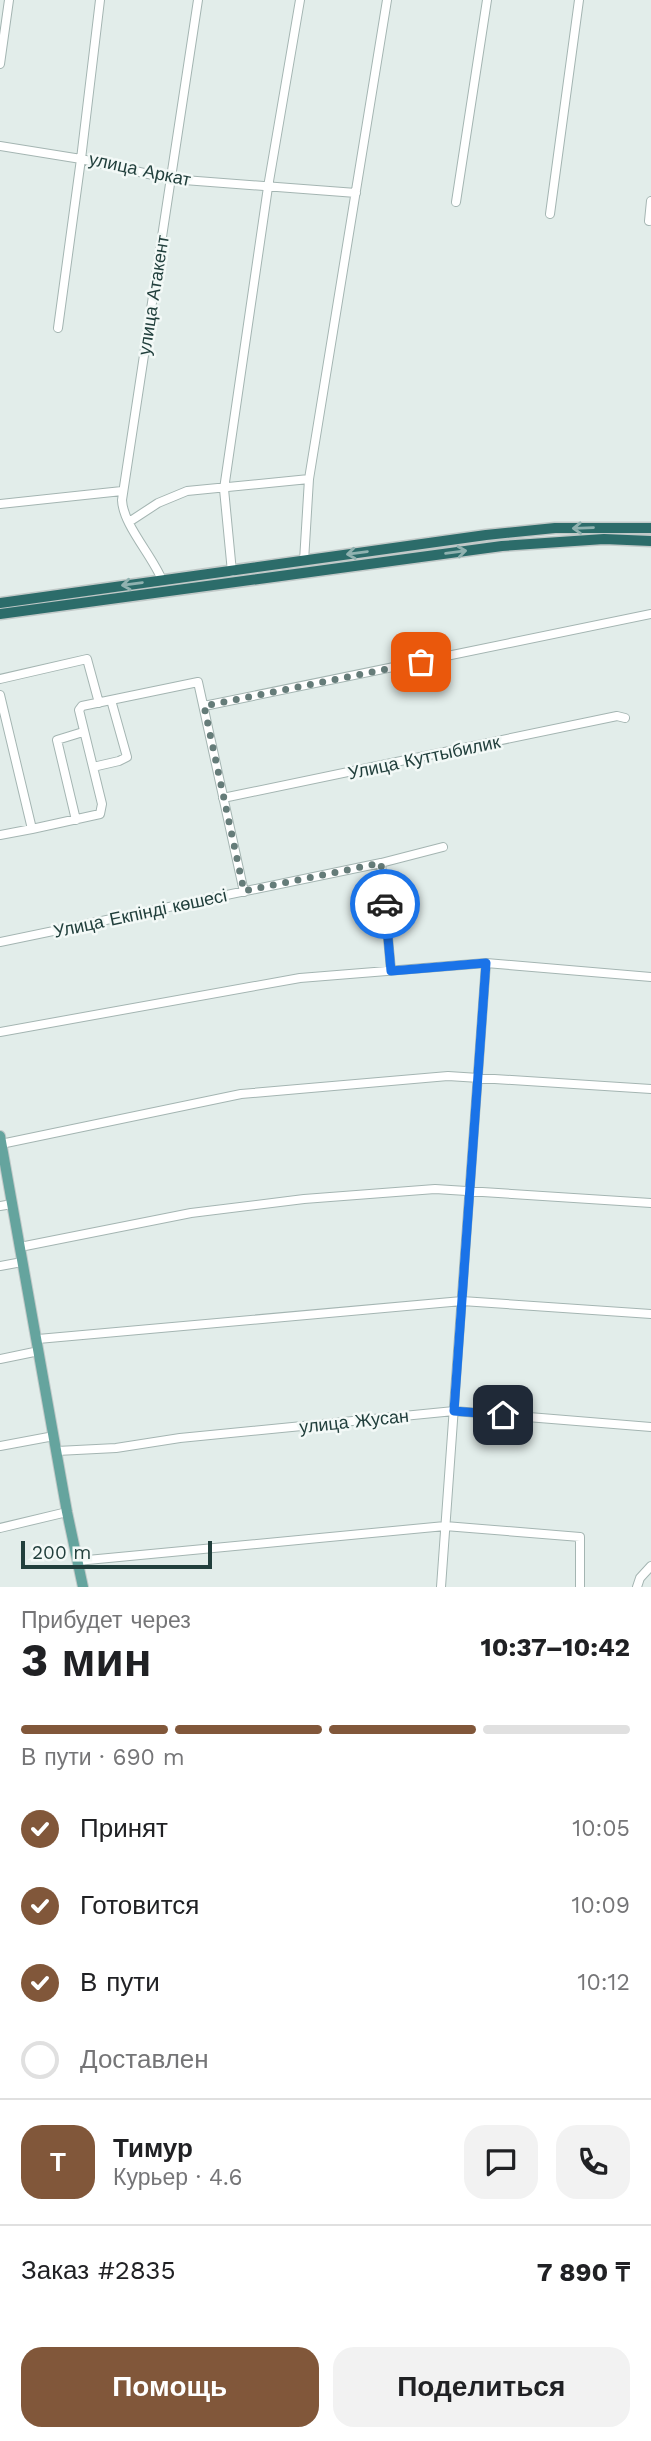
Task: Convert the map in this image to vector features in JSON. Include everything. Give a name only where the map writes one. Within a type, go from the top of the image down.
[{"type":"highway","points":[[0,603],[486,535],[555,528],[651,528]]},
{"type":"highway","points":[[486,535],[488,548]]},
{"type":"highway","points":[[0,614],[488,548],[604,539],[651,541]]},
{"type":"main road","points":[[1,1140],[67,1512],[83,1587]]},
{"type":"street","points":[[0,64],[9,0]]},
{"type":"street","name":"улица Аркат","points":[[100,0],[81,159],[171,178],[356,193]]},
{"type":"street","name":"улица Атакент","points":[[162,580],[122,508],[122,491],[198,0]]},
{"type":"street","points":[[232,572],[224,488],[268,187],[300,0]]},
{"type":"street","points":[[304,561],[309,479],[387,0]]},
{"type":"street","points":[[456,202],[487,0]]},
{"type":"street","points":[[550,214],[579,0]]},
{"type":"street","points":[[0,146],[81,159],[58,327]]},
{"type":"street","points":[[649,221],[651,201]]},
{"type":"street","points":[[129,522],[158,503],[187,491],[309,479]]},
{"type":"street","points":[[0,504],[122,491]]},
{"type":"street","points":[[204,706],[651,614]]},
{"type":"street","points":[[0,679],[88,659],[99,703]]},
{"type":"street","points":[[0,835],[100,814],[102,804],[83,732],[79,710],[82,706],[198,682],[244,891]]},
{"type":"street","points":[[0,695],[32,829]]},
{"type":"street","points":[[93,767],[127,757],[111,699]]},
{"type":"street","name":"Улица Куттыбилик","points":[[223,798],[617,716],[625,718]]},
{"type":"street","points":[[76,820],[57,740],[83,732]]},
{"type":"street","name":"Улица Екпінді көшесі","points":[[0,942],[443,848]]},
{"type":"street","points":[[381,863],[391,971]]},
{"type":"street","points":[[441,1587],[486,963]]},
{"type":"street","points":[[0,1032],[300,978],[486,963],[651,977]]},
{"type":"street","points":[[1,1140],[241,1094],[448,1076],[651,1089]]},
{"type":"street","points":[[20,1247],[191,1213],[304,1199],[435,1189],[651,1203]]},
{"type":"street","points":[[0,1206],[12,1204]]},
{"type":"street","points":[[0,1266],[22,1262]]},
{"type":"street","points":[[38,1339],[462,1301],[651,1314]]},
{"type":"street","points":[[0,1359],[39,1352]]},
{"type":"street","name":"улица Жусан","points":[[57,1451],[116,1448],[180,1438],[454,1411],[651,1427]]},
{"type":"street","points":[[0,1446],[54,1436]]},
{"type":"street","points":[[0,1528],[67,1512]]},
{"type":"street","points":[[77,1561],[445,1526],[580,1536],[580,1587]]},
{"type":"street","points":[[637,1587],[640,1578],[651,1566]]},
{"type":"way so far","points":[[385,904],[381,863],[244,891],[204,706],[421,662]]},
{"type":"route","points":[[385,904],[391,971],[486,963],[454,1411],[503,1415]]}]
